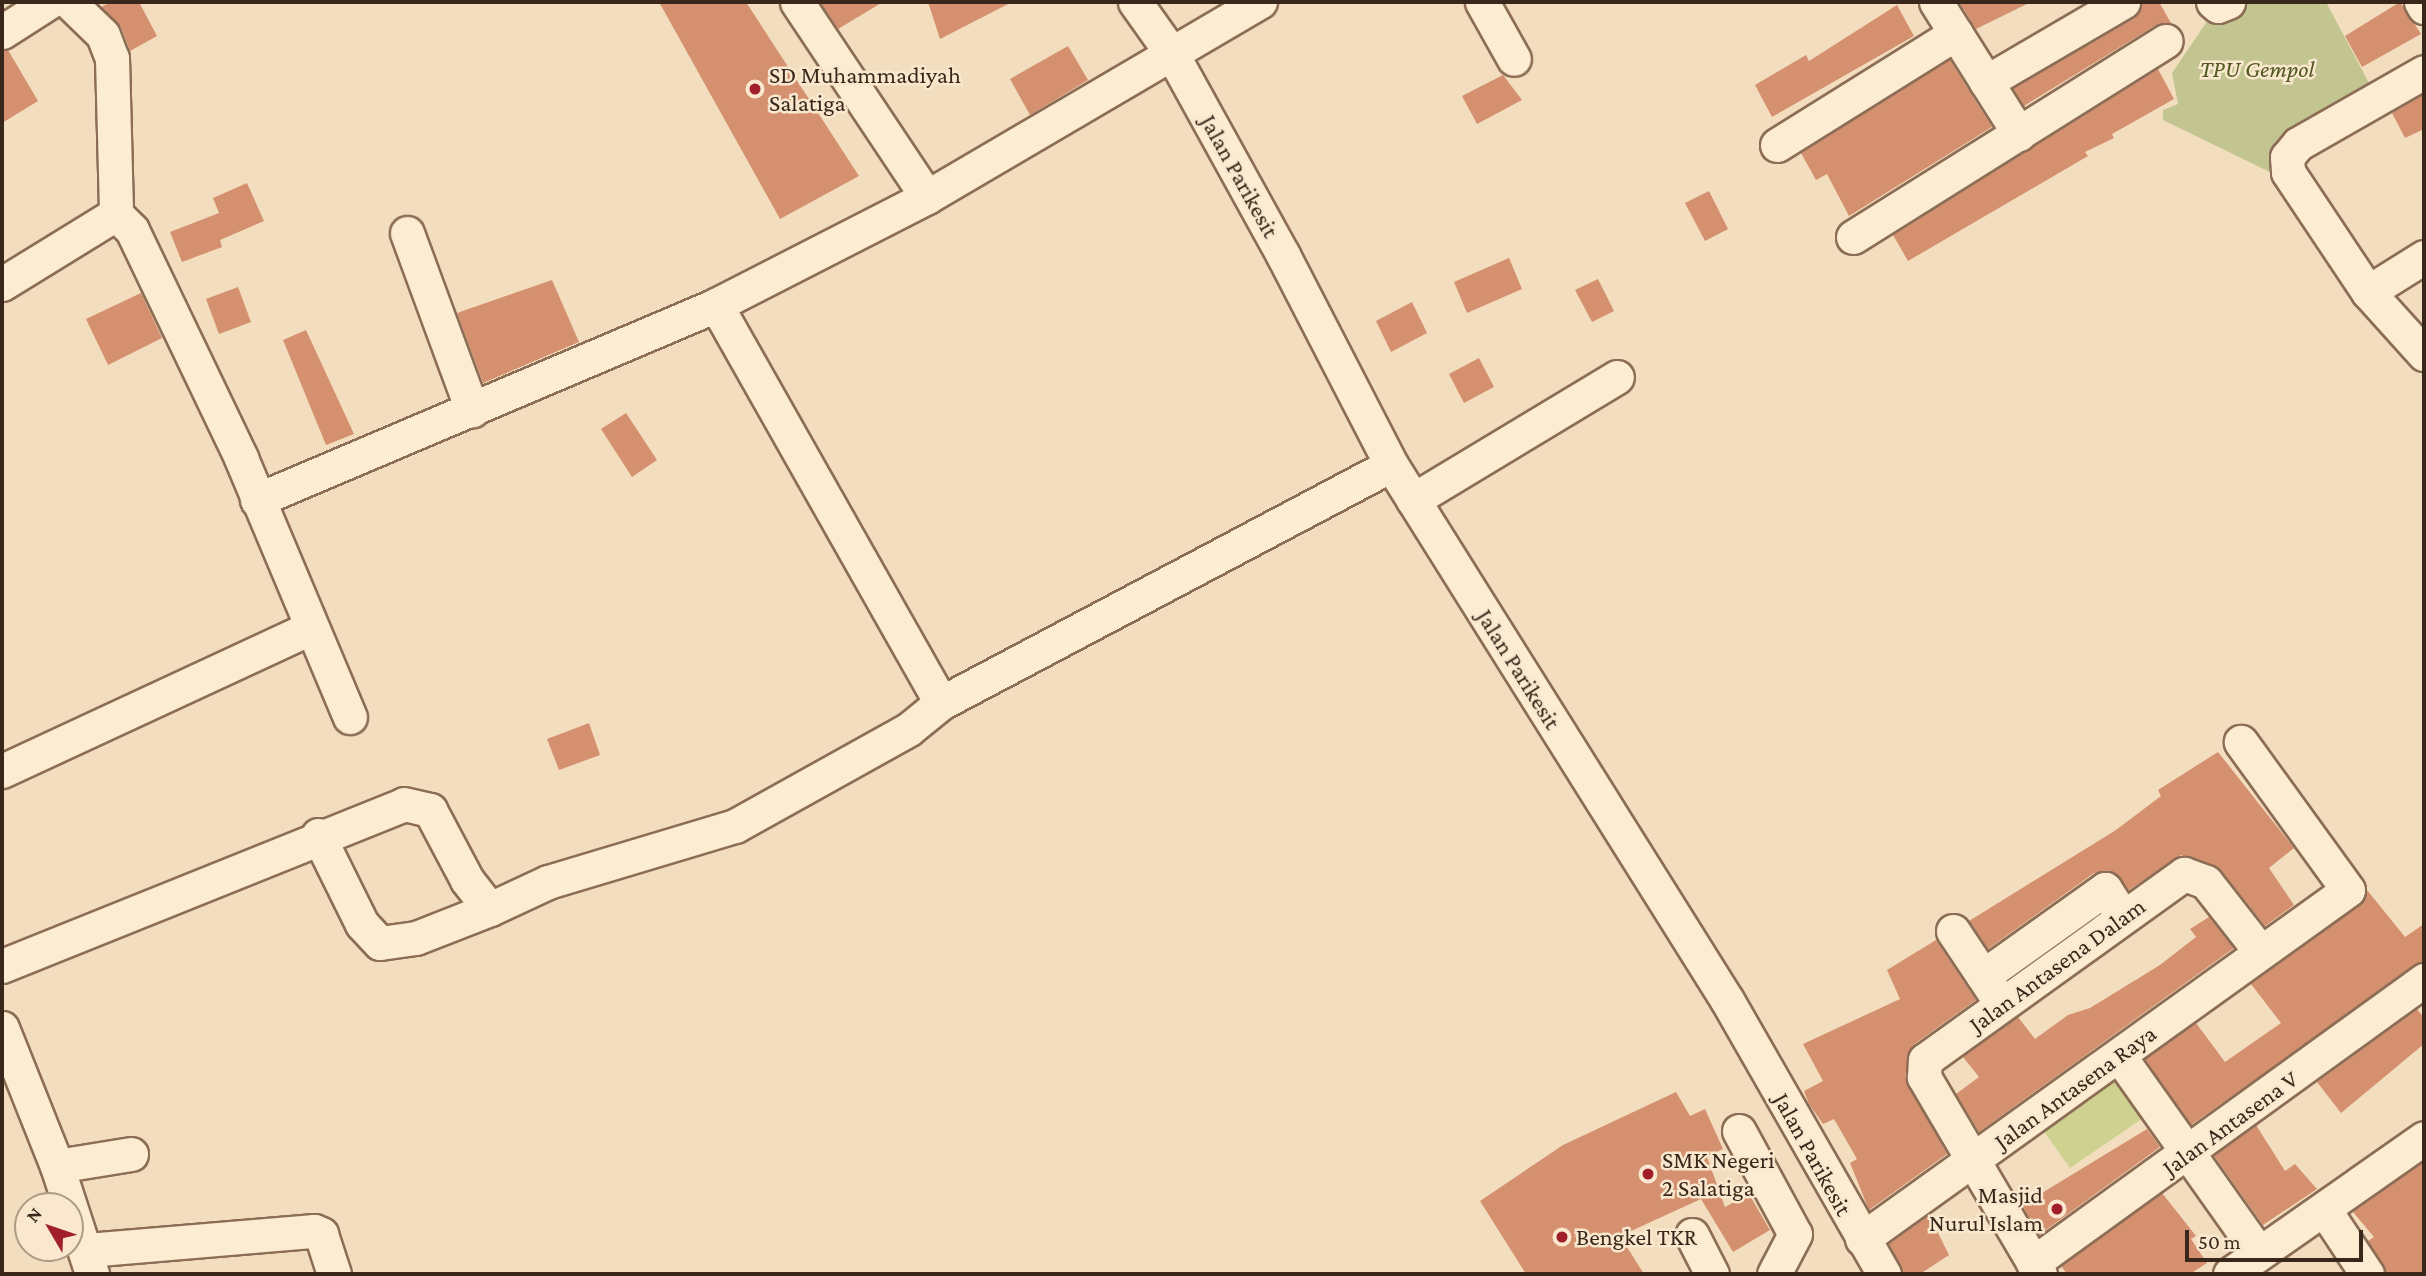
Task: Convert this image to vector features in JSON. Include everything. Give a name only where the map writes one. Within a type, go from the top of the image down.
[{"type":"street","points":[[2,32],[49,2]]},
{"type":"street","points":[[69,2],[103,35],[112,58],[116,214],[146,257],[257,500],[309,629],[350,717]]},
{"type":"street","points":[[797,2],[927,197]]},
{"type":"street","name":"Jalan Parikesit","points":[[1135,2],[1172,54],[1391,465],[1727,1000],[1884,1274]]},
{"type":"street","points":[[257,500],[472,411],[716,305],[927,197],[1260,2]]},
{"type":"street","points":[[1482,2],[1514,59]]},
{"type":"street","points":[[1936,2],[2019,134]]},
{"type":"street","points":[[1986,82],[2123,2]]},
{"type":"street","points":[[2421,2],[2424,7]]},
{"type":"street","points":[[1777,145],[1956,33]]},
{"type":"street","points":[[1853,237],[2166,41]]},
{"type":"street","points":[[2424,72],[2298,144],[2287,157],[2288,172],[2368,292],[2424,354]]},
{"type":"street","points":[[2,284],[116,214]]},
{"type":"street","points":[[407,233],[472,411]]},
{"type":"street","points":[[2368,292],[2424,257]]},
{"type":"street","points":[[716,305],[941,703]]},
{"type":"street","points":[[1413,500],[1617,377]]},
{"type":"street","points":[[318,835],[362,924],[380,943],[416,938],[490,909],[548,882],[735,826],[909,729],[941,703],[1391,465]]},
{"type":"street","points":[[2,771],[309,629]]},
{"type":"street","name":"Jalan Antasena Raya","points":[[1862,1239],[2120,1057],[2273,942],[2348,890],[2241,742]]},
{"type":"street","points":[[2,966],[390,807],[417,804],[438,820],[467,880],[490,909]]},
{"type":"street","name":"Jalan Antasena Dalam","points":[[1975,1159],[1931,1072],[2003,1005],[2123,917],[2184,874],[2206,882],[2273,942]]},
{"type":"street","points":[[1983,976],[2105,888],[2123,917]]},
{"type":"street","points":[[1953,931],[2003,1005]]},
{"type":"street","name":"Jalan Antasena V","points":[[2037,1269],[2424,980]]},
{"type":"street","points":[[2,1028],[57,1166],[90,1262],[314,1231],[321,1234],[334,1274]]},
{"type":"street","points":[[2120,1057],[2259,1253]]},
{"type":"street","points":[[1739,1132],[1795,1234],[1774,1274]]},
{"type":"street","points":[[2230,1274],[2424,1138]]},
{"type":"street","points":[[57,1166],[131,1154]]},
{"type":"street","points":[[1975,1159],[2037,1269]]},
{"type":"street","points":[[2324,1209],[2367,1274]]},
{"type":"street","points":[[1692,1235],[1712,1274]]},
{"type":"green space","name":"TPU Gempol","points":[[2236,2],[2326,2],[2370,85],[2286,130],[2278,176],[2163,120],[2163,110],[2178,104],[2172,73],[2210,17]]},
{"type":"green space","points":[[2117,1069],[2149,1114],[2070,1168],[2040,1126]]},
{"type":"building","points":[[111,2],[139,2],[157,36],[130,51],[121,27],[101,7]]},
{"type":"building","name":"SD Muhammadiyah Salatiga","points":[[659,2],[746,2],[859,176],[780,219]]},
{"type":"building","points":[[820,2],[883,2],[838,29]]},
{"type":"building","points":[[928,2],[1012,2],[940,39]]},
{"type":"building","points":[[1959,2],[2031,2],[1976,29]]},
{"type":"building","points":[[2142,2],[2159,2],[2171,23],[2156,25],[2024,106],[2013,88],[2133,19]]},
{"type":"building","points":[[2400,2],[2421,34],[2362,67],[2345,36]]},
{"type":"building","points":[[1897,5],[1914,36],[1772,117],[1755,85],[1806,55],[1809,61]]},
{"type":"building","points":[[1068,46],[1088,80],[1030,115],[1010,79]]},
{"type":"building","points":[[8,50],[38,101],[2,123],[2,51]]},
{"type":"building","points":[[1950,60],[1992,127],[1849,216],[1827,174],[1816,180],[1801,153]]},
{"type":"building","points":[[2158,69],[2174,99],[2112,134],[2114,138],[2085,152],[2088,156],[1908,261],[1893,235]]},
{"type":"building","points":[[1503,75],[1522,100],[1477,124],[1462,96]]},
{"type":"building","points":[[2424,94],[2424,129],[2405,138],[2392,113]]},
{"type":"building","points":[[247,183],[264,221],[220,240],[222,247],[182,262],[170,232],[219,213],[213,198]]},
{"type":"building","points":[[1709,191],[1728,229],[1705,241],[1685,203]]},
{"type":"building","points":[[1509,258],[1522,289],[1467,313],[1454,282]]},
{"type":"building","points":[[1598,279],[1614,311],[1592,322],[1575,290]]},
{"type":"building","points":[[552,280],[579,342],[483,383],[457,313]]},
{"type":"building","points":[[238,287],[251,322],[219,334],[206,299]]},
{"type":"building","points":[[141,293],[162,338],[108,365],[86,319]]},
{"type":"building","points":[[1412,302],[1427,333],[1391,352],[1376,321]]},
{"type":"building","points":[[306,330],[354,434],[326,445],[283,340]]},
{"type":"building","points":[[1479,358],[1494,387],[1464,403],[1449,374]]},
{"type":"building","points":[[626,413],[657,460],[632,477],[601,429]]},
{"type":"building","points":[[589,723],[600,755],[559,770],[547,739]]},
{"type":"building","points":[[2218,752],[2294,848],[2269,868],[2294,905],[2265,926],[2221,870],[2181,855],[2129,890],[2113,872],[2094,873],[1988,949],[1969,921],[2116,830],[2161,796],[2158,790]]},
{"type":"building","points":[[2367,890],[2405,937],[2424,924],[2424,961],[2191,1125],[2145,1059],[2196,1023],[2225,1062],[2281,1023],[2251,984],[2359,906]]},
{"type":"building","points":[[2209,917],[2234,948],[1979,1132],[1956,1094],[1979,1077],[1963,1057],[2018,1017],[2035,1039],[2068,1015],[2090,1008],[2160,965],[2196,937],[2190,929]]},
{"type":"building","points":[[1936,940],[1976,1000],[1913,1045],[1905,1076],[1947,1154],[1869,1210],[1850,1163],[1857,1159],[1834,1119],[1823,1124],[1809,1104],[1804,1091],[1823,1081],[1803,1044],[1900,999],[1887,970]]},
{"type":"building","points":[[2417,1009],[2424,1018],[2424,1044],[2341,1113],[2317,1082]]},
{"type":"building","points":[[1676,1092],[1690,1116],[1705,1109],[1723,1149],[1707,1157],[1725,1207],[1749,1194],[1770,1230],[1733,1252],[1701,1199],[1620,1236],[1644,1274],[1526,1274],[1480,1201],[1563,1145]]},
{"type":"building","points":[[2256,1125],[2285,1171],[2295,1164],[2317,1189],[2263,1225],[2214,1156]]},
{"type":"building","points":[[2147,1129],[2160,1147],[2039,1235],[2022,1205]]},
{"type":"building","points":[[2424,1161],[2424,1274],[2386,1274],[2368,1241],[2374,1237],[2353,1212]]},
{"type":"building","points":[[2162,1193],[2196,1236],[2191,1239],[2207,1263],[2190,1274],[2067,1274],[2061,1266]]},
{"type":"building","points":[[1929,1215],[1949,1255],[1920,1274],[1903,1274],[1889,1244]]},
{"type":"place","name":"SD Muhammadiyah Salatiga","points":[[755,89]]},
{"type":"place","name":"SMK Negeri 2 Salatiga","points":[[1648,1174]]},
{"type":"place","name":"Masjid Nurul Islam","points":[[2057,1209]]},
{"type":"place","name":"Bengkel TKR","points":[[1562,1237]]}]
